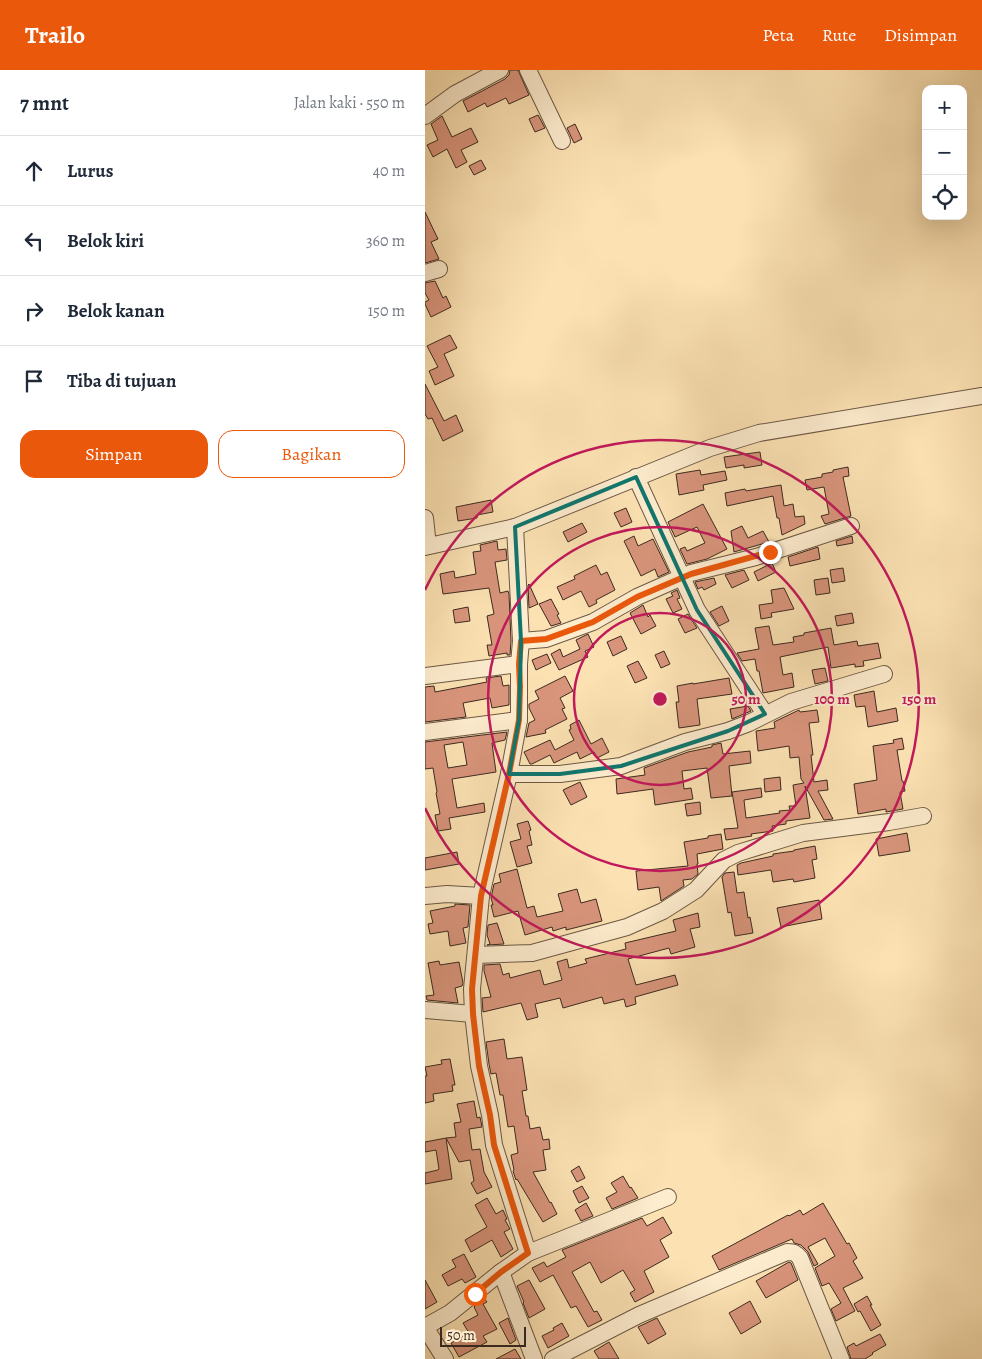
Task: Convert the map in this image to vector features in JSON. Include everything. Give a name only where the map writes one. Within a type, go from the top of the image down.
[{"type":"street","points":[[425,116],[455,94],[500,70]]},
{"type":"street","points":[[528,70],[562,141]]},
{"type":"street","points":[[425,518],[427,546],[515,527],[710,448],[759,433],[982,396]]},
{"type":"street","points":[[635,478],[697,610],[765,714]]},
{"type":"street","points":[[521,641],[546,639],[593,622],[637,597],[702,570],[755,557],[851,526]]},
{"type":"street","points":[[515,527],[521,641],[519,720],[509,774],[481,896],[472,989],[479,1066],[490,1115],[494,1145],[528,1253]]},
{"type":"street","points":[[425,676],[519,664]]},
{"type":"street","points":[[509,774],[560,774],[621,766],[685,742],[728,731],[749,723],[791,702],[884,674]]},
{"type":"street","points":[[425,732],[519,720]]},
{"type":"street","points":[[476,955],[532,953],[627,927],[663,911],[696,890],[724,860],[738,853],[803,833],[923,816]]},
{"type":"street","points":[[425,896],[447,894],[481,896]]},
{"type":"street","points":[[425,1010],[473,1014]]},
{"type":"street","points":[[445,1359],[425,1327],[450,1313],[528,1253],[668,1196]]},
{"type":"street","points":[[553,1359],[647,1311],[787,1252],[792,1252],[796,1253],[799,1258],[841,1359]]},
{"type":"street","points":[[501,1272],[534,1359]]},
{"type":"highlighted area","points":[[636,477],[697,610],[765,714],[728,731],[621,766],[560,774],[509,774],[519,720],[521,641],[515,527]]},
{"type":"building","points":[[510,70],[518,70],[529,95],[509,104],[506,98],[487,107],[485,103],[468,112],[463,101],[505,79],[509,75]]},
{"type":"building","points":[[538,115],[545,128],[535,132],[529,119]]},
{"type":"building","points":[[442,116],[452,137],[471,128],[478,142],[461,150],[467,162],[456,168],[447,149],[433,157],[427,145],[438,140],[431,124]]},
{"type":"building","points":[[575,124],[582,139],[574,143],[567,128]]},
{"type":"building","points":[[481,160],[486,169],[474,175],[469,166]]},
{"type":"building","points":[[425,212],[438,239],[431,242],[439,259],[425,263]]},
{"type":"building","points":[[435,281],[443,298],[446,296],[451,307],[431,317],[425,304],[429,300],[425,293],[425,283]]},
{"type":"building","points":[[450,335],[457,348],[444,354],[454,376],[435,385],[429,371],[438,367],[427,346]]},
{"type":"building","points":[[425,384],[444,421],[456,415],[463,431],[443,441],[432,418],[428,419],[425,414]]},
{"type":"building","points":[[760,452],[762,465],[726,468],[724,457]]},
{"type":"building","points":[[848,467],[849,476],[843,477],[851,516],[825,524],[821,516],[829,514],[824,487],[807,490],[805,480],[822,477],[822,474]]},
{"type":"building","points":[[700,470],[701,475],[725,471],[727,480],[703,485],[704,490],[679,495],[676,474]]},
{"type":"building","points":[[781,485],[784,506],[793,504],[795,517],[804,516],[805,524],[782,535],[773,496],[727,506],[725,493]]},
{"type":"building","points":[[491,500],[493,512],[477,515],[477,518],[458,521],[456,507]]},
{"type":"building","points":[[703,504],[727,549],[707,559],[687,564],[680,549],[685,547],[687,551],[705,543],[697,527],[675,537],[668,522]]},
{"type":"building","points":[[626,508],[632,522],[621,527],[614,513]]},
{"type":"building","points":[[582,523],[587,532],[568,542],[563,532]]},
{"type":"building","points":[[742,526],[748,538],[763,531],[769,542],[734,552],[731,531]]},
{"type":"building","points":[[634,536],[638,546],[653,539],[669,572],[658,577],[655,569],[641,576],[624,541]]},
{"type":"building","points":[[852,536],[853,543],[837,546],[836,541]]},
{"type":"building","points":[[497,541],[498,550],[506,549],[507,560],[495,562],[500,593],[508,591],[509,594],[511,641],[510,655],[507,655],[507,653],[489,656],[487,645],[492,645],[487,616],[494,614],[489,588],[443,594],[440,574],[454,571],[455,578],[476,574],[473,552],[481,551],[480,545]]},
{"type":"building","points":[[818,547],[820,559],[790,566],[788,557]]},
{"type":"building","points":[[772,563],[776,572],[758,581],[754,572]]},
{"type":"building","points":[[596,565],[601,575],[607,572],[615,590],[596,600],[597,603],[589,607],[581,591],[563,600],[557,587],[575,579],[574,576]]},
{"type":"building","points":[[843,568],[845,581],[832,583],[830,570]]},
{"type":"building","points":[[744,570],[749,580],[732,588],[725,575]]},
{"type":"building","points":[[714,578],[716,584],[704,590],[702,587],[698,589],[695,582]]},
{"type":"building","points":[[828,578],[830,593],[816,595],[814,580]]},
{"type":"building","points":[[528,585],[538,604],[529,608]]},
{"type":"building","points":[[784,588],[794,609],[771,613],[772,617],[761,619],[759,605],[773,603],[771,590]]},
{"type":"building","points":[[677,590],[680,598],[677,599],[682,609],[673,613],[666,599],[673,596],[671,593]]},
{"type":"building","points":[[551,599],[559,614],[557,615],[561,623],[551,626],[539,604]]},
{"type":"building","points":[[643,605],[648,617],[650,615],[656,626],[641,634],[630,613]]},
{"type":"building","points":[[722,606],[729,621],[719,626],[710,612]]},
{"type":"building","points":[[468,607],[470,621],[455,623],[453,610]]},
{"type":"building","points":[[852,613],[854,623],[837,626],[835,616]]},
{"type":"building","points":[[688,614],[697,628],[685,633],[678,619]]},
{"type":"building","points":[[769,626],[773,645],[794,642],[793,637],[831,628],[834,645],[857,641],[858,646],[878,643],[881,658],[863,661],[864,666],[855,667],[855,664],[831,668],[828,647],[780,657],[783,675],[792,673],[794,687],[763,693],[755,659],[742,661],[737,653],[759,649],[755,628]]},
{"type":"building","points":[[588,634],[594,647],[585,651],[588,657],[559,670],[551,654],[560,649],[563,657],[580,649],[576,640]]},
{"type":"building","points":[[621,636],[627,649],[613,656],[607,642]]},
{"type":"building","points":[[664,651],[670,664],[661,668],[655,655]]},
{"type":"building","points":[[547,654],[551,663],[536,670],[532,660]]},
{"type":"building","points":[[638,661],[647,678],[635,683],[627,666]]},
{"type":"building","points":[[825,668],[828,681],[815,684],[812,670]]},
{"type":"building","points":[[501,676],[503,686],[509,685],[509,705],[492,708],[490,698],[463,703],[466,717],[425,722],[425,687],[434,686],[435,692],[487,682],[486,678]]},
{"type":"building","points":[[565,676],[573,691],[560,698],[565,708],[562,709],[567,719],[545,730],[546,733],[526,737],[529,723],[535,720],[529,704],[539,699],[535,691]]},
{"type":"building","points":[[729,678],[732,694],[697,699],[700,725],[679,728],[676,702],[679,702],[677,686]]},
{"type":"building","points":[[874,691],[877,712],[896,708],[898,721],[868,727],[865,706],[856,707],[854,695]]},
{"type":"building","points":[[748,706],[751,711],[732,719],[730,709]]},
{"type":"building","points":[[799,710],[800,712],[817,710],[819,722],[809,723],[814,782],[827,780],[828,790],[818,791],[833,819],[824,820],[805,786],[810,818],[786,821],[786,824],[772,826],[773,831],[726,840],[724,829],[738,828],[732,792],[761,788],[762,797],[744,800],[746,818],[780,813],[779,811],[790,810],[789,806],[796,806],[793,785],[804,783],[801,779],[799,757],[790,758],[789,746],[758,751],[756,731],[775,728],[774,722]]},
{"type":"building","points":[[579,720],[591,744],[602,738],[609,752],[597,758],[594,752],[580,759],[577,752],[554,763],[550,755],[530,764],[524,752],[550,740],[555,750],[574,740],[569,730],[571,729],[570,725]]},
{"type":"building","points":[[507,732],[505,740],[492,743],[496,772],[452,779],[457,808],[484,803],[485,812],[449,818],[451,829],[438,831],[435,815],[440,814],[437,792],[433,768],[425,769],[425,742]],"holes":[[[463,742],[467,765],[448,768],[444,745]]]},
{"type":"building","points":[[902,738],[904,749],[897,750],[905,791],[900,792],[903,809],[886,812],[886,809],[858,814],[854,784],[877,780],[873,746],[894,743],[893,740]]},
{"type":"building","points":[[721,743],[723,754],[750,751],[751,763],[729,766],[732,796],[711,798],[707,768],[682,771],[684,789],[691,788],[693,799],[655,805],[653,789],[617,794],[616,779],[645,775],[644,768],[688,752]]},
{"type":"building","points":[[780,777],[781,790],[765,792],[764,779]]},
{"type":"building","points":[[580,782],[587,797],[571,805],[563,790]]},
{"type":"building","points":[[700,802],[701,814],[687,816],[685,804]]},
{"type":"building","points":[[528,821],[532,845],[527,846],[532,863],[517,867],[510,842],[521,839],[517,824]]},
{"type":"building","points":[[907,833],[910,851],[879,856],[876,839]]},
{"type":"building","points":[[721,834],[723,849],[697,854],[698,874],[692,879],[683,880],[684,886],[661,901],[659,887],[638,890],[636,871],[688,866],[684,842]]},
{"type":"building","points":[[815,846],[817,859],[812,860],[815,878],[794,882],[793,879],[773,882],[771,870],[738,875],[737,865],[741,863],[773,856],[773,854]]},
{"type":"building","points":[[457,852],[459,864],[425,870],[425,858]]},
{"type":"building","points":[[517,869],[527,908],[534,906],[537,917],[563,911],[558,894],[577,889],[581,903],[596,899],[602,921],[566,930],[566,927],[553,931],[552,927],[525,935],[518,911],[494,917],[491,898],[494,884],[501,882],[499,874]]},
{"type":"building","points":[[734,872],[737,893],[744,892],[748,918],[750,917],[753,933],[735,936],[731,912],[728,913],[722,877],[725,873]]},
{"type":"building","points":[[819,900],[822,919],[781,927],[777,908]]},
{"type":"building","points":[[455,904],[470,905],[468,927],[463,928],[466,943],[450,946],[448,931],[430,934],[428,924],[433,923],[430,911],[455,906]]},
{"type":"building","points":[[698,913],[700,927],[690,929],[695,947],[671,954],[669,948],[628,959],[636,985],[675,975],[678,985],[635,997],[636,1004],[626,1007],[624,999],[604,1004],[602,997],[563,1008],[560,998],[535,1004],[538,1017],[527,1020],[521,1003],[483,1012],[482,998],[491,997],[484,965],[500,964],[503,975],[509,973],[510,978],[540,970],[544,985],[562,980],[557,962],[567,959],[569,968],[587,963],[585,959],[626,949],[625,943],[676,931],[673,920]]},
{"type":"building","points":[[497,923],[504,944],[487,945],[490,944],[487,935],[488,925]]},
{"type":"building","points":[[439,961],[440,965],[459,962],[463,983],[462,986],[455,988],[458,1003],[427,1000],[426,996],[434,995],[428,963]]},
{"type":"building","points":[[504,1039],[507,1059],[522,1057],[527,1090],[522,1091],[530,1129],[540,1127],[543,1140],[549,1139],[550,1149],[543,1150],[546,1170],[533,1172],[557,1214],[543,1222],[516,1180],[511,1155],[518,1153],[514,1126],[508,1127],[503,1095],[500,1095],[496,1073],[491,1074],[486,1042]]},
{"type":"building","points":[[450,1059],[455,1085],[452,1085],[453,1091],[433,1094],[434,1101],[425,1103],[425,1076],[427,1076],[425,1067],[442,1064],[441,1060]]},
{"type":"building","points":[[474,1101],[477,1118],[480,1117],[482,1127],[469,1129],[472,1150],[480,1149],[484,1172],[492,1187],[477,1194],[471,1183],[474,1181],[470,1160],[459,1162],[446,1138],[456,1137],[454,1123],[461,1122],[457,1104]]},
{"type":"building","points":[[446,1138],[452,1179],[425,1184],[425,1173],[439,1169],[436,1150],[425,1152],[425,1142]]},
{"type":"building","points":[[579,1166],[585,1178],[577,1182],[571,1171]]},
{"type":"building","points":[[623,1176],[638,1198],[612,1209],[606,1198],[617,1192],[611,1183]]},
{"type":"building","points":[[582,1186],[589,1198],[579,1203],[573,1191]]},
{"type":"building","points":[[487,1198],[496,1214],[503,1210],[507,1219],[505,1220],[510,1229],[504,1232],[513,1249],[501,1257],[492,1240],[471,1252],[465,1240],[487,1227],[475,1205]]},
{"type":"building","points":[[586,1203],[593,1216],[581,1221],[575,1210]]},
{"type":"building","points":[[823,1203],[857,1258],[853,1261],[863,1278],[843,1288],[855,1311],[836,1321],[831,1309],[841,1303],[829,1283],[822,1286],[815,1268],[835,1256],[825,1238],[808,1247],[818,1264],[814,1266],[808,1252],[801,1245],[794,1243],[792,1239],[719,1270],[712,1256],[788,1215],[800,1210],[803,1215]]},
{"type":"building","points":[[663,1217],[672,1233],[660,1240],[669,1257],[644,1271],[654,1292],[635,1302],[630,1293],[635,1290],[623,1270],[601,1283],[590,1262],[572,1272],[594,1312],[597,1311],[602,1320],[588,1327],[576,1306],[571,1308],[553,1275],[540,1282],[532,1268],[544,1262],[547,1267],[566,1257],[562,1250],[642,1218],[647,1226]]},
{"type":"building","points":[[464,1254],[476,1277],[465,1283],[462,1279],[448,1286],[442,1275],[456,1267],[452,1260]]},
{"type":"building","points":[[789,1262],[798,1280],[766,1298],[756,1281]]},
{"type":"building","points":[[425,1280],[437,1302],[425,1309]]},
{"type":"building","points":[[529,1280],[545,1309],[529,1318],[517,1286]]},
{"type":"building","points":[[867,1296],[881,1325],[871,1331],[854,1304]]},
{"type":"building","points":[[484,1298],[487,1302],[483,1304],[497,1329],[483,1336],[487,1342],[459,1357],[451,1343],[469,1333],[463,1323],[478,1315],[474,1307]]},
{"type":"building","points":[[750,1301],[761,1322],[741,1334],[729,1313]]},
{"type":"building","points":[[508,1318],[516,1340],[510,1344],[499,1323]]},
{"type":"building","points":[[657,1318],[666,1334],[648,1344],[638,1327]]},
{"type":"building","points":[[562,1323],[569,1336],[548,1348],[542,1336],[554,1330],[553,1328]]},
{"type":"building","points":[[880,1334],[886,1345],[865,1359],[851,1359],[847,1347],[854,1343],[856,1346]]},
{"type":"building","points":[[609,1342],[619,1359],[599,1359],[594,1351]]},
{"type":"building","points":[[515,1349],[521,1359],[496,1359]]},
{"type":"route","points":[[475,1294],[528,1253],[494,1145],[490,1115],[479,1066],[472,989],[481,896],[509,774],[519,720],[521,641],[546,639],[593,622],[637,597],[691,574],[770,552]]}]
